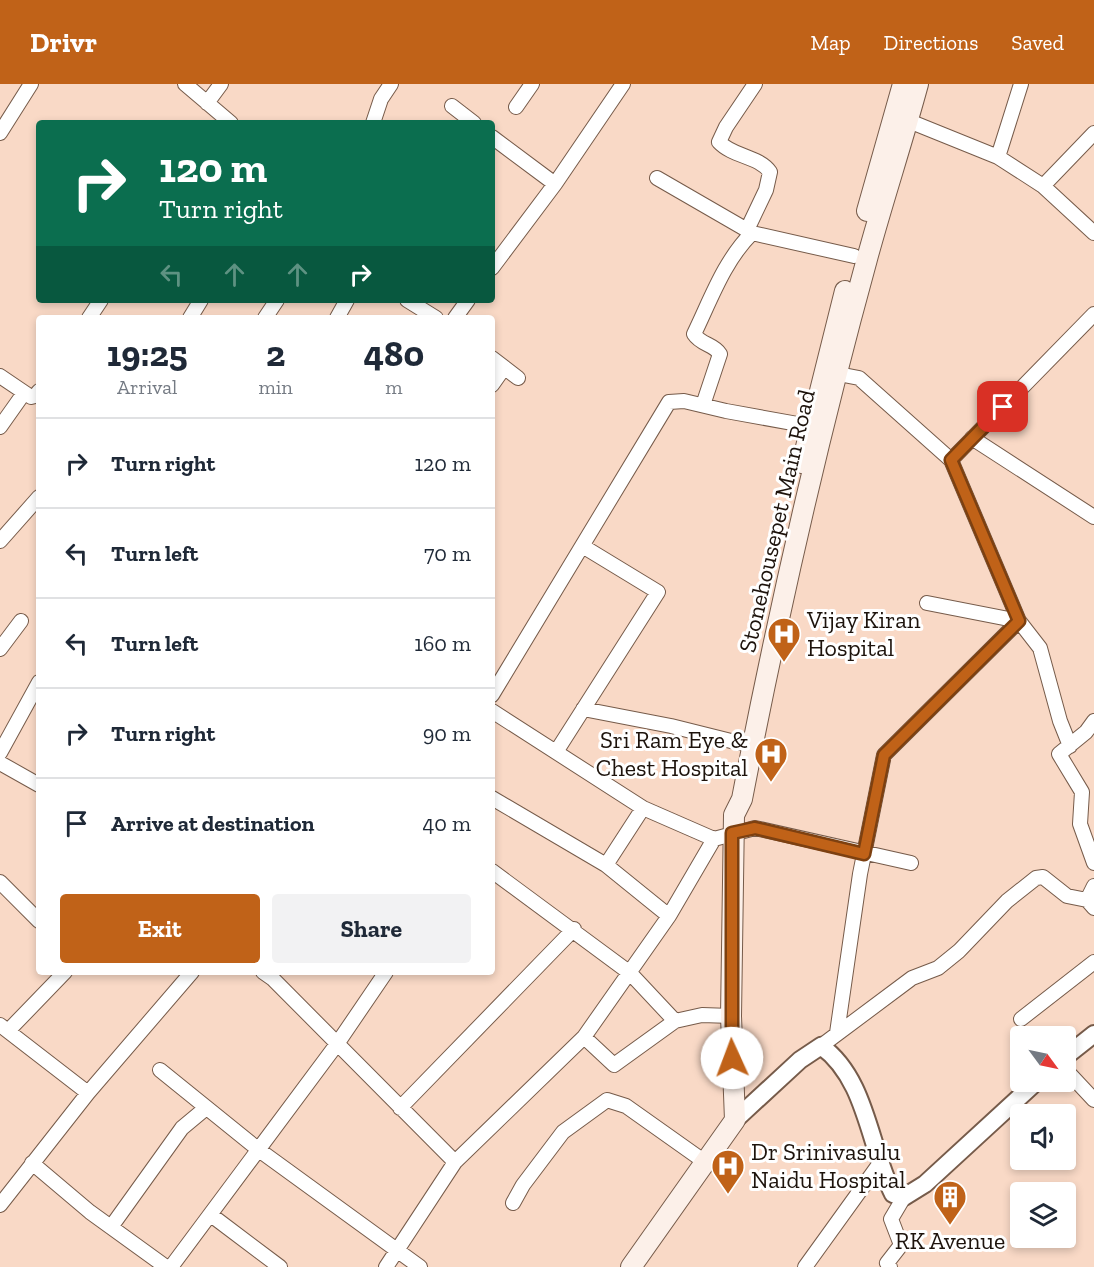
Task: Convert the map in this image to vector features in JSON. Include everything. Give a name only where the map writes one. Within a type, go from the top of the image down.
[{"type":"main road","points":[[852,292],[854,256],[901,118],[903,84]]},
{"type":"main road","name":"Stonehousepet Main Road","points":[[735,1120],[727,829],[742,799],[753,709],[776,630],[817,427],[901,118],[918,84]]},
{"type":"main road","points":[[727,829],[729,797],[739,743],[753,709]]},
{"type":"main road","points":[[631,1267],[735,1120]]},
{"type":"street","points":[[0,133],[31,84]]},
{"type":"street","points":[[185,84],[225,120]]},
{"type":"street","points":[[207,103],[221,84]]},
{"type":"street","points":[[374,120],[381,99],[391,84]]},
{"type":"street","points":[[516,107],[532,84]]},
{"type":"street","points":[[495,264],[555,184],[622,84]]},
{"type":"street","points":[[703,405],[720,354],[716,348],[698,341],[694,334],[718,280],[750,231],[766,190],[770,172],[759,163],[720,142],[726,127],[755,84]]},
{"type":"street","points":[[998,157],[1022,84]]},
{"type":"street","points":[[452,106],[470,120]]},
{"type":"street","points":[[901,118],[998,157],[1043,186],[1094,233]]},
{"type":"street","points":[[1043,186],[1094,133]]},
{"type":"street","points":[[495,139],[555,184]]},
{"type":"street","points":[[657,178],[750,231],[854,256]]},
{"type":"street","points":[[410,303],[421,314]]},
{"type":"street","points":[[951,460],[1094,315]]},
{"type":"street","points":[[495,360],[518,378]]},
{"type":"street","points":[[495,381],[504,368]]},
{"type":"street","points":[[831,373],[859,378],[951,460],[1019,621],[1040,648],[1060,721],[1070,746]]},
{"type":"street","points":[[0,428],[34,395],[1,379]]},
{"type":"street","points":[[495,690],[584,547],[628,467],[669,402],[684,401],[817,427]]},
{"type":"street","points":[[972,438],[1091,511]]},
{"type":"street","points":[[0,542],[36,500]]},
{"type":"street","points":[[556,752],[658,592],[584,547]]},
{"type":"street","points":[[927,603],[1019,621]]},
{"type":"street","points":[[0,649],[21,621]]},
{"type":"street","points":[[837,1034],[864,854],[884,755],[1019,621]]},
{"type":"street","points":[[0,753],[36,687]]},
{"type":"street","points":[[583,709],[739,743]]},
{"type":"street","points":[[495,713],[643,808],[727,829],[755,828],[911,863]]},
{"type":"street","points":[[1094,721],[1059,754],[1082,792],[1080,824],[1094,863]]},
{"type":"street","points":[[0,763],[36,783]]},
{"type":"street","points":[[495,800],[606,865],[669,916]]},
{"type":"street","points":[[606,865],[643,808]]},
{"type":"street","points":[[386,1267],[455,1162],[584,1037],[727,829]]},
{"type":"street","points":[[495,873],[574,929],[630,973],[675,1021]]},
{"type":"street","points":[[735,1120],[800,1060],[912,978],[938,968],[959,951],[1007,900],[1036,878],[1043,878],[1067,896],[1090,904],[1094,886]]},
{"type":"street","points":[[0,882],[36,918]]},
{"type":"street","points":[[400,1108],[574,929]]},
{"type":"street","points":[[1021,1019],[1094,962]]},
{"type":"street","points":[[62,975],[2,1027],[88,1093]]},
{"type":"street","points":[[0,1205],[88,1093],[189,975]]},
{"type":"street","points":[[273,975],[336,1044],[455,1162]]},
{"type":"street","points":[[171,1267],[259,1150],[384,975]]},
{"type":"street","points":[[584,1037],[614,1065],[675,1021],[702,1015],[731,1016]]},
{"type":"street","points":[[1076,1048],[1094,1034]]},
{"type":"street","points":[[821,1046],[844,1067],[853,1084],[893,1194],[904,1197]]},
{"type":"street","points":[[160,1070],[259,1150],[396,1252],[420,1267]]},
{"type":"street","points":[[1076,1081],[1094,1100]]},
{"type":"street","points":[[890,1267],[887,1263],[901,1245],[891,1219],[904,1197],[925,1184],[1025,1092]]},
{"type":"street","points":[[513,1203],[523,1185],[563,1132],[607,1100],[626,1106],[705,1162]]},
{"type":"street","points":[[111,1227],[182,1128],[206,1108]]},
{"type":"street","points":[[32,1163],[111,1227],[166,1267]]},
{"type":"street","points":[[805,1267],[880,1163]]},
{"type":"street","points":[[211,1215],[280,1267]]},
{"type":"place","name":"Vijay Kiran Hospital","points":[[784,663]]},
{"type":"place","name":"Sri Ram Eye & Chest Hospital","points":[[771,783]]},
{"type":"place","name":"Dr Srinivasulu Naidu Hospital","points":[[728,1195]]},
{"type":"place","name":"RK Avenue","points":[[950,1226]]},
{"type":"route","points":[[732,1058],[732,833],[755,828],[864,854],[884,755],[1019,621],[951,460],[1003,407]]}]
